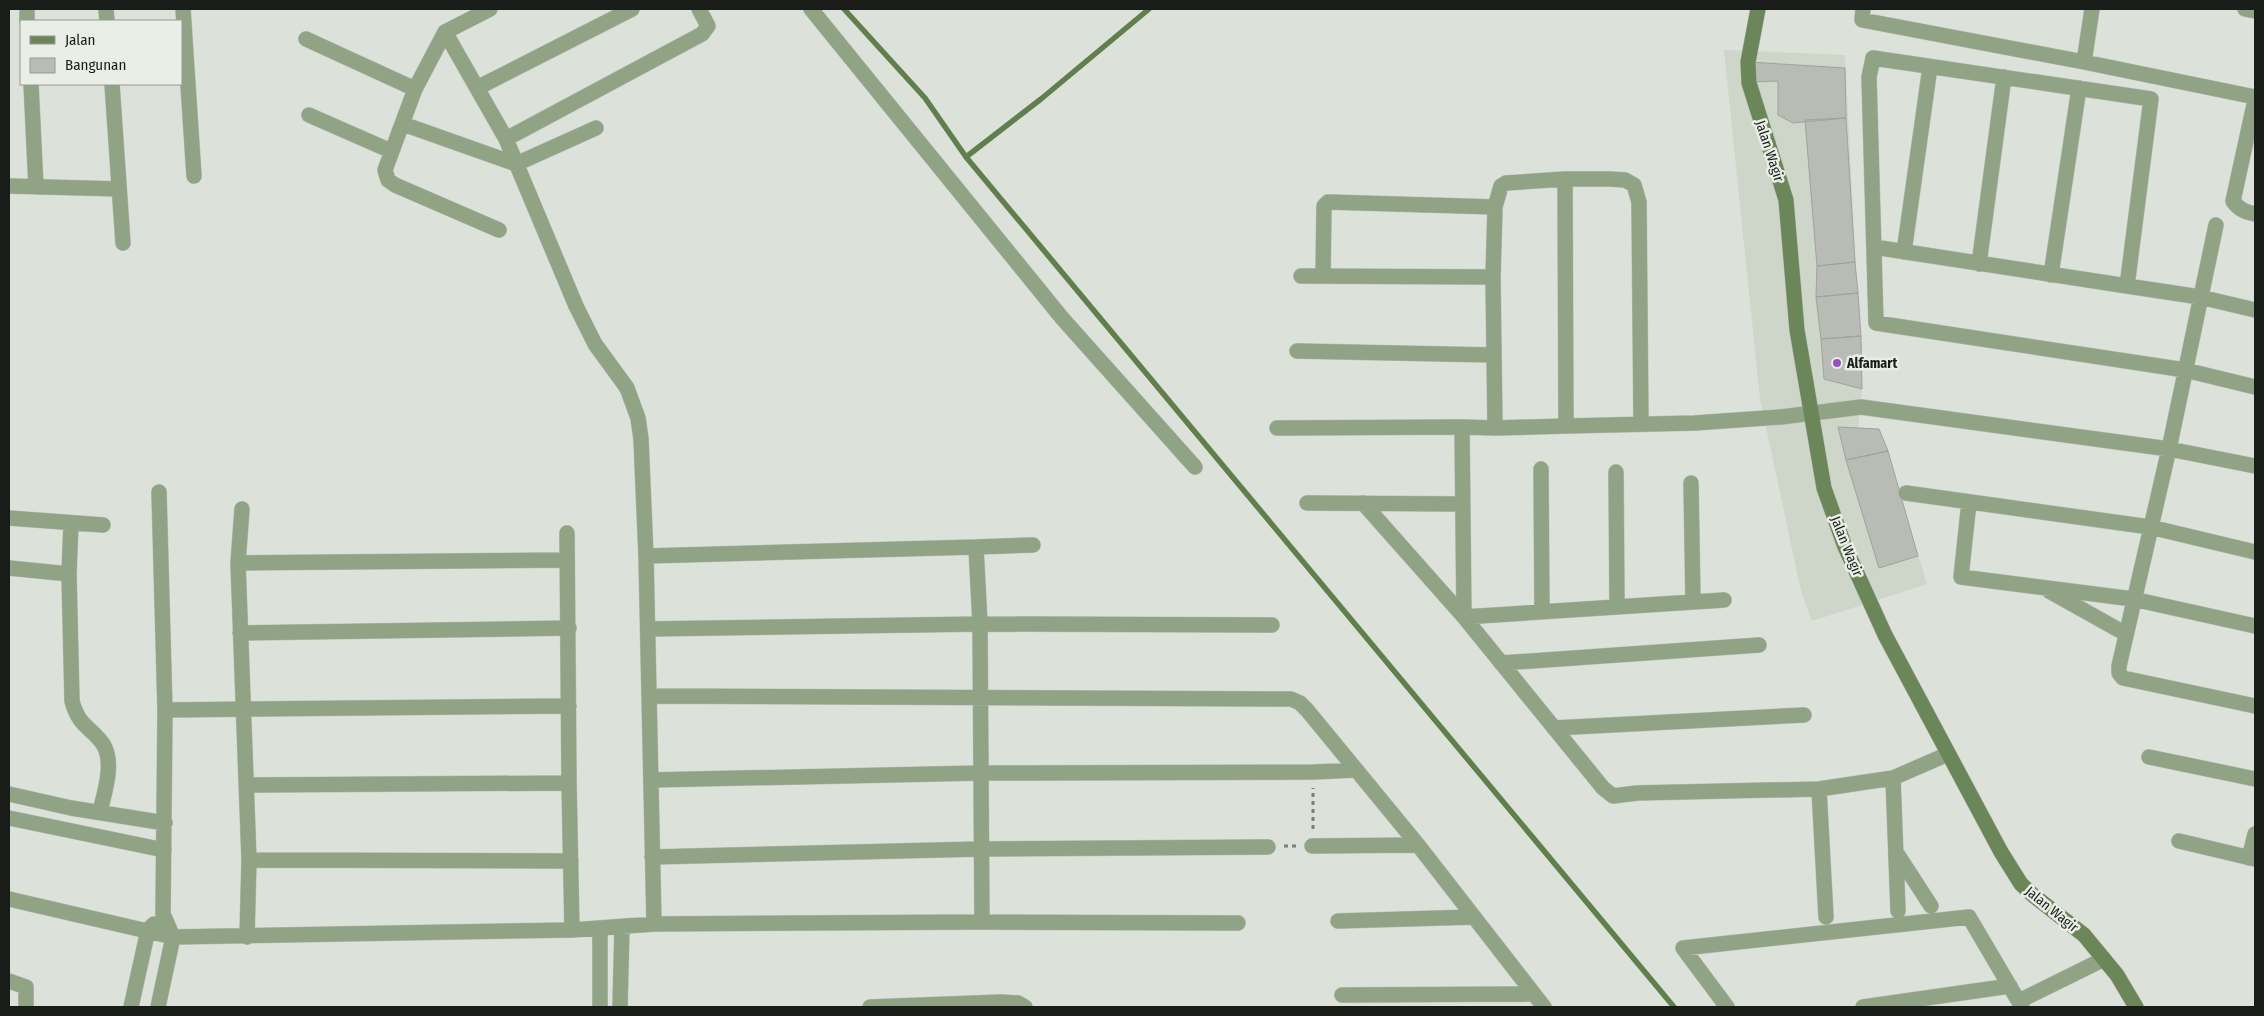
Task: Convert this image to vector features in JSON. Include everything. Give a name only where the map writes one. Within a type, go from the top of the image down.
[{"type":"street","points":[[183,9],[194,176]]},
{"type":"street","points":[[490,9],[445,32],[415,89],[385,170],[388,180],[499,230]]},
{"type":"street","points":[[477,88],[632,9]]},
{"type":"street","points":[[506,139],[702,34],[708,26],[700,9]]},
{"type":"street","points":[[811,9],[1062,318],[1195,466]]},
{"type":"street","name":"Jalan Wagir","points":[[1758,9],[1748,62],[1749,83],[1786,200],[1797,330],[1810,412],[1824,488],[1845,547],[1885,635],[2001,852],[2021,884],[2084,935],[2117,975],[2136,1007]]},
{"type":"street","points":[[1863,9],[1862,20],[2084,62],[2255,99],[2234,201],[2237,207],[2255,214]]},
{"type":"street","points":[[2084,62],[2092,9]]},
{"type":"street","points":[[2245,9],[2255,11]]},
{"type":"street","points":[[445,32],[506,139],[576,306],[595,344],[627,388],[638,418],[641,439],[646,556],[654,924]]},
{"type":"street","points":[[306,39],[415,89]]},
{"type":"street","points":[[2127,286],[2151,99],[1872,58],[1869,77],[1876,323],[2185,370],[2255,386]]},
{"type":"street","points":[[1904,252],[1930,67]]},
{"type":"street","points":[[1980,264],[2004,77]]},
{"type":"street","points":[[31,85],[36,187]]},
{"type":"street","points":[[112,85],[123,243]]},
{"type":"street","points":[[2051,275],[2079,88]]},
{"type":"street","points":[[309,115],[391,151]]},
{"type":"street","points":[[403,124],[516,164],[596,128]]},
{"type":"street","points":[[1495,428],[1493,278],[1495,207],[1502,186],[1506,183],[1565,179],[1625,180],[1634,185],[1637,190],[1639,202],[1641,424]]},
{"type":"street","points":[[1565,179],[1566,426]]},
{"type":"street","points":[[9,186],[120,189]]},
{"type":"street","points":[[1323,276],[1323,217],[1324,206],[1328,202],[1495,207]]},
{"type":"street","points":[[2216,225],[2169,450],[2133,599],[2119,673],[2123,678],[2255,706]]},
{"type":"street","points":[[1874,247],[2200,297],[2255,310]]},
{"type":"street","points":[[1301,276],[1493,278]]},
{"type":"street","points":[[1297,352],[1493,355]]},
{"type":"street","points":[[1277,428],[1495,428],[1641,424],[1781,417],[1860,407],[2169,450],[2255,466]]},
{"type":"street","points":[[1462,427],[1464,617]]},
{"type":"street","points":[[1541,469],[1542,612]]},
{"type":"street","points":[[1616,472],[1617,607]]},
{"type":"street","points":[[1691,483],[1692,602]]},
{"type":"street","points":[[158,1007],[173,937],[163,914],[165,710],[159,492]]},
{"type":"street","points":[[1906,493],[2150,527],[2255,552]]},
{"type":"street","points":[[1969,502],[1961,577],[2133,599],[2255,626]]},
{"type":"street","points":[[1307,503],[1462,504]]},
{"type":"street","points":[[1363,503],[1464,617],[1603,788],[1614,796],[1637,793],[1819,789],[1893,778],[1948,754]]},
{"type":"street","points":[[242,509],[238,563],[249,860],[247,937]]},
{"type":"street","points":[[9,518],[103,525]]},
{"type":"street","points":[[71,523],[69,574],[72,701],[75,713],[82,725],[101,742],[106,754],[108,771],[100,812]]},
{"type":"street","points":[[567,533],[572,930]]},
{"type":"street","points":[[646,556],[1033,545]]},
{"type":"street","points":[[976,546],[980,624],[982,922]]},
{"type":"street","points":[[238,563],[567,560]]},
{"type":"street","points":[[9,568],[69,574]]},
{"type":"street","points":[[2043,587],[2126,634]]},
{"type":"street","points":[[1464,617],[1724,600]]},
{"type":"street","points":[[648,629],[980,624],[1272,625]]},
{"type":"street","points":[[240,633],[569,628]]},
{"type":"street","points":[[1501,663],[1759,646]]},
{"type":"street","points":[[650,696],[1262,697],[1292,699],[1300,703],[1307,710],[1418,845],[1544,1007]]},
{"type":"street","points":[[165,710],[569,706]]},
{"type":"street","points":[[1554,728],[1804,715]]},
{"type":"street","points":[[2149,757],[2255,780]]},
{"type":"street","points":[[651,780],[980,772],[1314,772],[1355,770]]},
{"type":"street","points":[[1893,778],[1898,911]]},
{"type":"street","points":[[246,785],[569,783]]},
{"type":"street","points":[[1819,789],[1826,917]]},
{"type":"street","points":[[9,794],[165,823]]},
{"type":"street","points":[[9,818],[164,850]]},
{"type":"street","points":[[2179,841],[2252,858],[2255,834]]},
{"type":"street","points":[[1312,846],[1418,845]]},
{"type":"street","points":[[652,857],[982,849],[1268,846]]},
{"type":"street","points":[[1896,851],[1931,906]]},
{"type":"street","points":[[249,860],[570,861]]},
{"type":"street","points":[[9,899],[173,937],[572,930],[654,924],[1238,923]]},
{"type":"street","points":[[132,1007],[148,930],[163,914]]},
{"type":"street","points":[[1338,922],[1474,917]]},
{"type":"street","points":[[1727,1007],[1683,948],[1969,917],[2020,1004],[2104,959]]},
{"type":"street","points":[[620,1007],[622,927]]},
{"type":"street","points":[[600,929],[600,1007]]},
{"type":"street","points":[[9,981],[26,987],[26,1007]]},
{"type":"street","points":[[1863,1007],[2010,986]]},
{"type":"street","points":[[1342,995],[1532,994]]},
{"type":"street","points":[[870,1007],[1001,1002],[1018,1003],[1025,1007]]},
{"type":"path","points":[[1268,846],[1312,846],[1314,772]]},
{"type":"shaded area","points":[[1724,50],[1845,55],[1862,389],[1858,428],[1879,429],[1927,584],[1812,621],[1801,591],[1760,399]]},
{"type":"building","points":[[1749,62],[1845,68],[1846,118],[1793,123],[1778,115],[1778,81],[1751,82]]},
{"type":"building","points":[[1846,118],[1855,262],[1817,266],[1805,120]]},
{"type":"building","points":[[1855,262],[1858,293],[1816,297],[1817,266]]},
{"type":"building","points":[[1858,293],[1861,336],[1821,339],[1816,297]]},
{"type":"building","points":[[1861,336],[1862,389],[1824,379],[1821,339]]},
{"type":"building","points":[[1838,427],[1879,429],[1888,451],[1846,460]]},
{"type":"building","points":[[1888,451],[1918,556],[1879,568],[1846,460]]},
{"type":"waterway","points":[[844,9],[925,98],[966,157],[1674,1007]]},
{"type":"waterway","points":[[966,157],[1041,99],[1149,9]]},
{"type":"place","name":"Alfamart","points":[[1837,363]]}]
